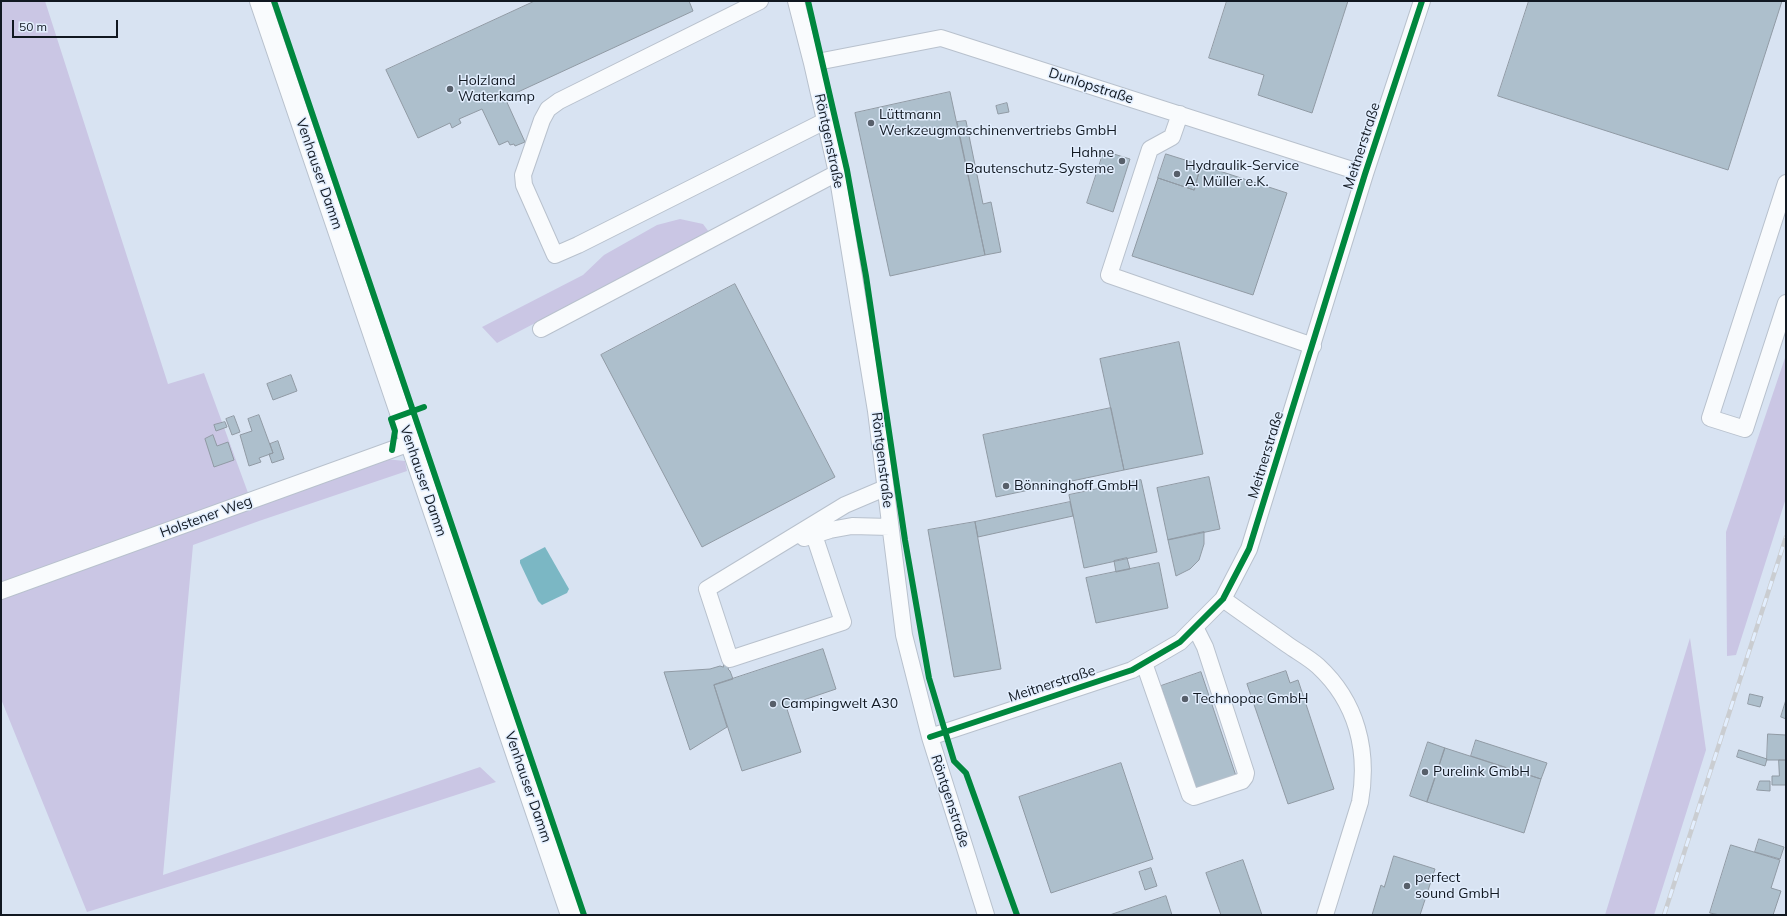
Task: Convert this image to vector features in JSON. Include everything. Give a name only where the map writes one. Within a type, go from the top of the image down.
[{"type":"main road","name":"Venhauser Damm","points":[[260,1],[571,915]]},
{"type":"street","points":[[760,1],[559,101],[548,109],[542,120],[527,162],[523,180],[555,255],[597,236],[825,121]]},
{"type":"street","name":"Röntgenstraße","points":[[796,1],[837,173],[876,411],[904,634],[930,737],[986,915]]},
{"type":"street","name":"Meitnerstraße","points":[[930,737],[1132,670],[1180,642],[1224,599],[1249,548],[1313,346],[1365,174],[1422,1]]},
{"type":"street","name":"Dunlopstraße","points":[[812,63],[941,38],[1365,174]]},
{"type":"street","points":[[1180,114],[1172,137],[1150,149],[1108,275],[1313,346]]},
{"type":"street","points":[[541,329],[837,173]]},
{"type":"street","points":[[1786,183],[1710,418],[1744,429],[1786,303]]},
{"type":"street","name":"Holstener Weg","points":[[1,591],[410,443]]},
{"type":"street","points":[[814,534],[843,622],[730,659],[707,589],[772,548],[845,505],[885,488]]},
{"type":"street","points":[[772,548],[814,534],[852,526],[890,527]]},
{"type":"street","points":[[1224,599],[1318,666],[1334,684],[1352,710],[1361,739],[1363,785],[1360,802],[1325,915]]},
{"type":"street","points":[[1144,663],[1190,795],[1194,797],[1242,780],[1246,773],[1231,724],[1206,647],[1195,627]]},
{"type":"shaded area","points":[[1,1],[45,1],[168,384],[204,373],[251,501],[385,459],[405,461],[407,471],[193,545],[163,875],[480,767],[496,782],[287,850],[87,912],[1,699]]},
{"type":"shaded area","points":[[680,219],[703,224],[709,232],[497,343],[482,327],[583,275],[604,255],[657,225]]},
{"type":"shaded area","points":[[1786,355],[1786,498],[1736,655],[1727,656],[1726,532]]},
{"type":"shaded area","points":[[1690,638],[1706,750],[1654,915],[1605,915]]},
{"type":"water","points":[[545,547],[569,589],[567,593],[542,605],[538,601],[520,563],[520,560]]},
{"type":"building","points":[[535,1],[689,1],[693,11],[505,98],[525,142],[515,146],[514,144],[510,145],[508,141],[499,145],[482,109],[459,119],[461,123],[452,128],[450,123],[418,138],[386,70]]},
{"type":"building","points":[[1227,1],[1348,1],[1312,113],[1258,95],[1264,75],[1209,58]]},
{"type":"building","points":[[1529,1],[1782,1],[1728,170],[1498,96]]},
{"type":"building","points":[[950,92],[985,255],[890,276],[855,113]]},
{"type":"building","points":[[1007,103],[1009,112],[998,114],[996,106]]},
{"type":"building","points":[[966,121],[983,204],[991,202],[1001,252],[985,255],[957,122]]},
{"type":"building","points":[[1104,151],[1130,159],[1113,212],[1087,203]]},
{"type":"building","points":[[1166,154],[1201,165],[1194,190],[1158,178]]},
{"type":"building","points":[[1201,165],[1287,193],[1253,295],[1132,256],[1158,178],[1194,190]]},
{"type":"building","points":[[735,284],[835,477],[702,547],[601,355]]},
{"type":"building","points":[[1179,342],[1203,454],[1124,470],[1100,359]]},
{"type":"building","points":[[291,375],[297,391],[273,400],[267,384]]},
{"type":"building","points":[[1111,408],[1124,470],[996,497],[983,435]]},
{"type":"building","points":[[259,415],[273,453],[259,458],[261,462],[249,466],[240,435],[252,431],[248,419]]},
{"type":"building","points":[[234,416],[240,432],[232,435],[226,419]]},
{"type":"building","points":[[225,422],[227,427],[216,431],[214,425]]},
{"type":"building","points":[[213,435],[217,446],[228,442],[234,460],[214,467],[205,439]]},
{"type":"building","points":[[278,441],[284,459],[272,463],[269,454],[273,453],[270,444]]},
{"type":"building","points":[[1209,477],[1220,529],[1168,540],[1157,488]]},
{"type":"building","points":[[1141,480],[1157,552],[1084,568],[1069,495]]},
{"type":"building","points":[[1070,502],[1073,516],[978,537],[975,522]]},
{"type":"building","points":[[975,522],[1001,669],[954,677],[928,530]]},
{"type":"building","points":[[1204,532],[1204,544],[1199,560],[1190,569],[1176,576],[1168,540]]},
{"type":"building","points":[[1127,558],[1130,569],[1116,572],[1114,561]]},
{"type":"building","points":[[1159,563],[1168,608],[1096,623],[1086,578]]},
{"type":"building","points":[[823,649],[836,689],[786,706],[801,752],[742,771],[714,685]]},
{"type":"building","points":[[724,664],[729,667],[728,669],[733,679],[714,685],[727,727],[690,750],[664,672],[710,669],[720,666],[723,667]]},
{"type":"building","points":[[1286,671],[1290,683],[1298,680],[1334,789],[1288,804],[1247,684]]},
{"type":"building","points":[[1201,672],[1236,776],[1195,789],[1161,686]]},
{"type":"building","points":[[1750,694],[1763,697],[1760,707],[1748,704]]},
{"type":"building","points":[[1786,700],[1786,719],[1781,717]]},
{"type":"building","points":[[1768,734],[1786,735],[1786,760],[1767,760]]},
{"type":"building","points":[[1476,740],[1547,763],[1541,779],[1471,756]]},
{"type":"building","points":[[1428,742],[1445,748],[1427,802],[1410,796]]},
{"type":"building","points":[[1445,748],[1541,779],[1524,833],[1427,802]]},
{"type":"building","points":[[1739,750],[1767,759],[1765,766],[1737,757]]},
{"type":"building","points":[[1779,760],[1786,760],[1786,785],[1772,785],[1772,776],[1779,776]]},
{"type":"building","points":[[1121,763],[1153,859],[1051,893],[1019,797]]},
{"type":"building","points":[[1760,781],[1770,781],[1770,791],[1757,790]]},
{"type":"building","points":[[1759,839],[1784,847],[1780,859],[1755,852]]},
{"type":"building","points":[[1731,845],[1780,860],[1771,888],[1781,891],[1773,915],[1720,915],[1710,913]]},
{"type":"building","name":"perfect sound GmbH","points":[[1394,856],[1435,869],[1420,915],[1372,915],[1381,885],[1384,887]]},
{"type":"building","points":[[1243,860],[1262,915],[1221,915],[1206,873]]},
{"type":"building","points":[[1151,868],[1157,886],[1145,890],[1139,872]]},
{"type":"building","points":[[1166,896],[1172,915],[1110,915]]},
{"type":"railway","points":[[1664,915],[1786,537]]},
{"type":"cycle path","points":[[274,1],[584,915]]},
{"type":"cycle path","points":[[808,1],[847,170],[866,276],[905,540],[929,678],[954,761],[966,773],[1017,915]]},
{"type":"cycle path","points":[[930,737],[1132,670],[1180,642],[1223,599],[1249,549],[1365,174],[1422,1]]},
{"type":"cycle path","points":[[392,450],[395,431],[391,419],[424,407]]},
{"type":"place","name":"Holzland Waterkamp","points":[[450,89]]},
{"type":"place","name":"Lüttmann Werkzeugmaschinenvertriebs GmbH","points":[[871,123]]},
{"type":"place","name":"Hahne Bautenschutz-Systeme","points":[[1122,161]]},
{"type":"place","name":"Hydraulik-Service A. Müller e.K.","points":[[1177,174]]},
{"type":"place","name":"Bönninghoff GmbH","points":[[1006,486]]},
{"type":"place","name":"Technopac GmbH","points":[[1185,699]]},
{"type":"place","name":"Campingwelt A30","points":[[773,704]]},
{"type":"place","name":"Purelink GmbH","points":[[1425,772]]},
{"type":"place","name":"perfect sound GmbH","points":[[1407,886]]}]
